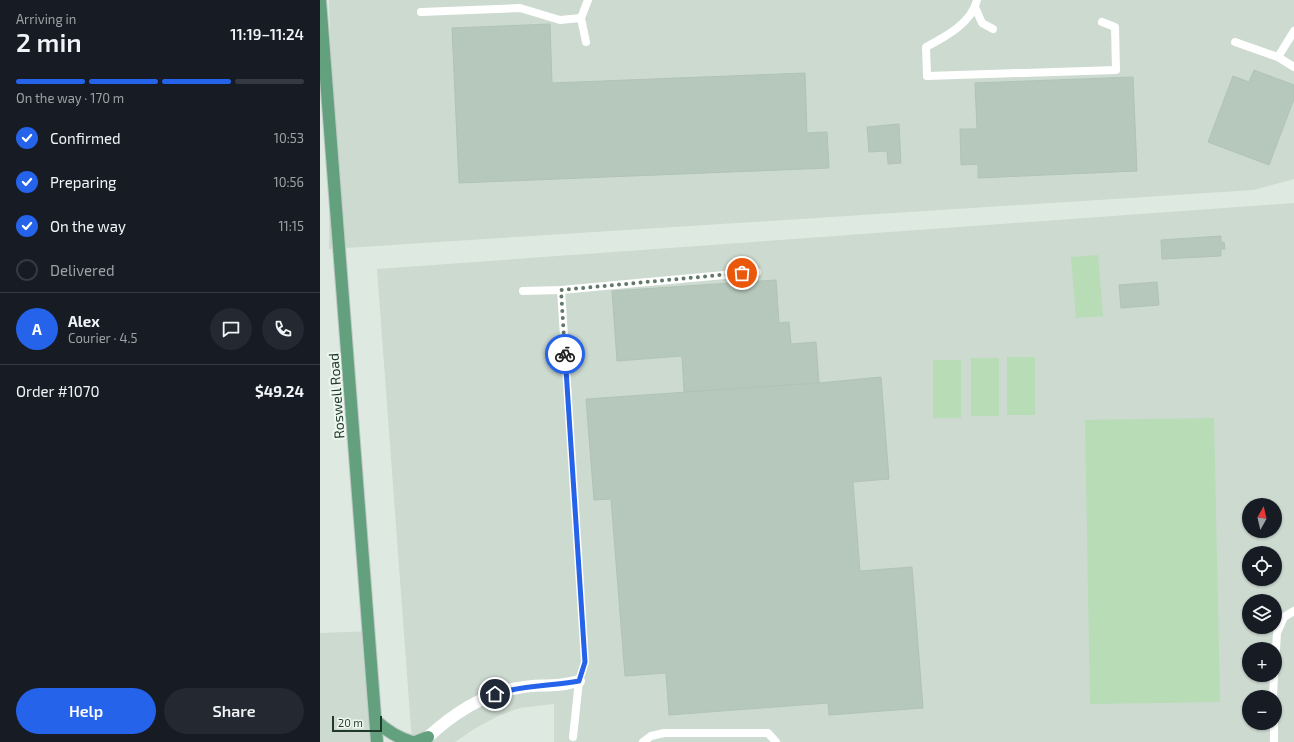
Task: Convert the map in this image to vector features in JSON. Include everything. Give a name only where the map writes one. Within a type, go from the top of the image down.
[{"type":"main road","name":"Roswell Road","points":[[322,3],[377,742]]},
{"type":"main road","points":[[376,721],[390,733],[399,738],[412,742]]},
{"type":"main road","points":[[415,742],[426,740]]},
{"type":"street","points":[[426,740],[446,721],[463,709],[495,694],[519,688],[556,685],[579,681]]},
{"type":"lane","points":[[586,42],[581,18],[588,0]]},
{"type":"lane","points":[[976,4],[982,23],[993,29]]},
{"type":"lane","points":[[976,4],[957,30],[926,47],[927,76],[1116,70],[1116,27],[1102,22]]},
{"type":"lane","points":[[421,12],[520,8],[560,20],[581,18]]},
{"type":"lane","points":[[1278,57],[1294,31]]},
{"type":"lane","points":[[1235,42],[1278,57],[1294,67]]},
{"type":"lane","points":[[523,292],[561,290],[757,272]]},
{"type":"lane","points":[[561,290],[585,662],[579,681],[574,737]]},
{"type":"lane","points":[[1276,642],[1277,633],[1284,617],[1294,611]]},
{"type":"lane","points":[[1274,730],[1274,742]]},
{"type":"lane","points":[[643,742],[651,736],[664,733],[768,733],[776,742]]},
{"type":"shaded area","points":[[329,0],[1294,0],[1294,179],[1254,190],[329,249],[331,74]]},
{"type":"shaded area","points":[[1294,203],[1294,742],[554,742],[554,704],[520,708],[498,716],[474,729],[455,742],[412,742],[377,269]]},
{"type":"shaded area","points":[[373,631],[380,742],[320,742],[320,633]]},
{"type":"green space","points":[[1098,255],[1103,316],[1076,318],[1071,257]]},
{"type":"green space","points":[[1007,357],[1035,357],[1035,415],[1007,415]]},
{"type":"green space","points":[[971,358],[999,358],[999,416],[971,416]]},
{"type":"green space","points":[[933,360],[961,360],[961,418],[933,418]]},
{"type":"green space","points":[[1214,418],[1220,702],[1090,704],[1085,420]]},
{"type":"building","points":[[550,24],[552,83],[805,73],[807,133],[827,132],[829,168],[459,183],[452,28]]},
{"type":"building","points":[[1254,70],[1294,85],[1294,99],[1269,165],[1208,142],[1233,76],[1249,82]]},
{"type":"building","points":[[1133,77],[1137,171],[978,178],[978,164],[961,165],[960,129],[977,129],[975,83]]},
{"type":"building","points":[[899,124],[901,163],[888,164],[887,151],[869,152],[867,127]]},
{"type":"building","points":[[1221,236],[1221,243],[1224,242],[1225,249],[1221,249],[1221,256],[1162,259],[1161,240]]},
{"type":"building","points":[[776,280],[779,323],[789,322],[791,344],[816,342],[819,383],[684,392],[682,356],[617,361],[612,291]]},
{"type":"building","points":[[1157,282],[1159,305],[1121,308],[1119,285]]},
{"type":"building","points":[[881,377],[889,479],[853,482],[860,571],[912,567],[923,708],[829,715],[828,703],[669,715],[666,673],[625,676],[611,499],[594,500],[586,399],[819,383]]},
{"type":"way so far","points":[[565,354],[561,290],[742,273]]},
{"type":"route","points":[[495,694],[519,688],[556,685],[579,681],[585,662],[565,354]]}]
